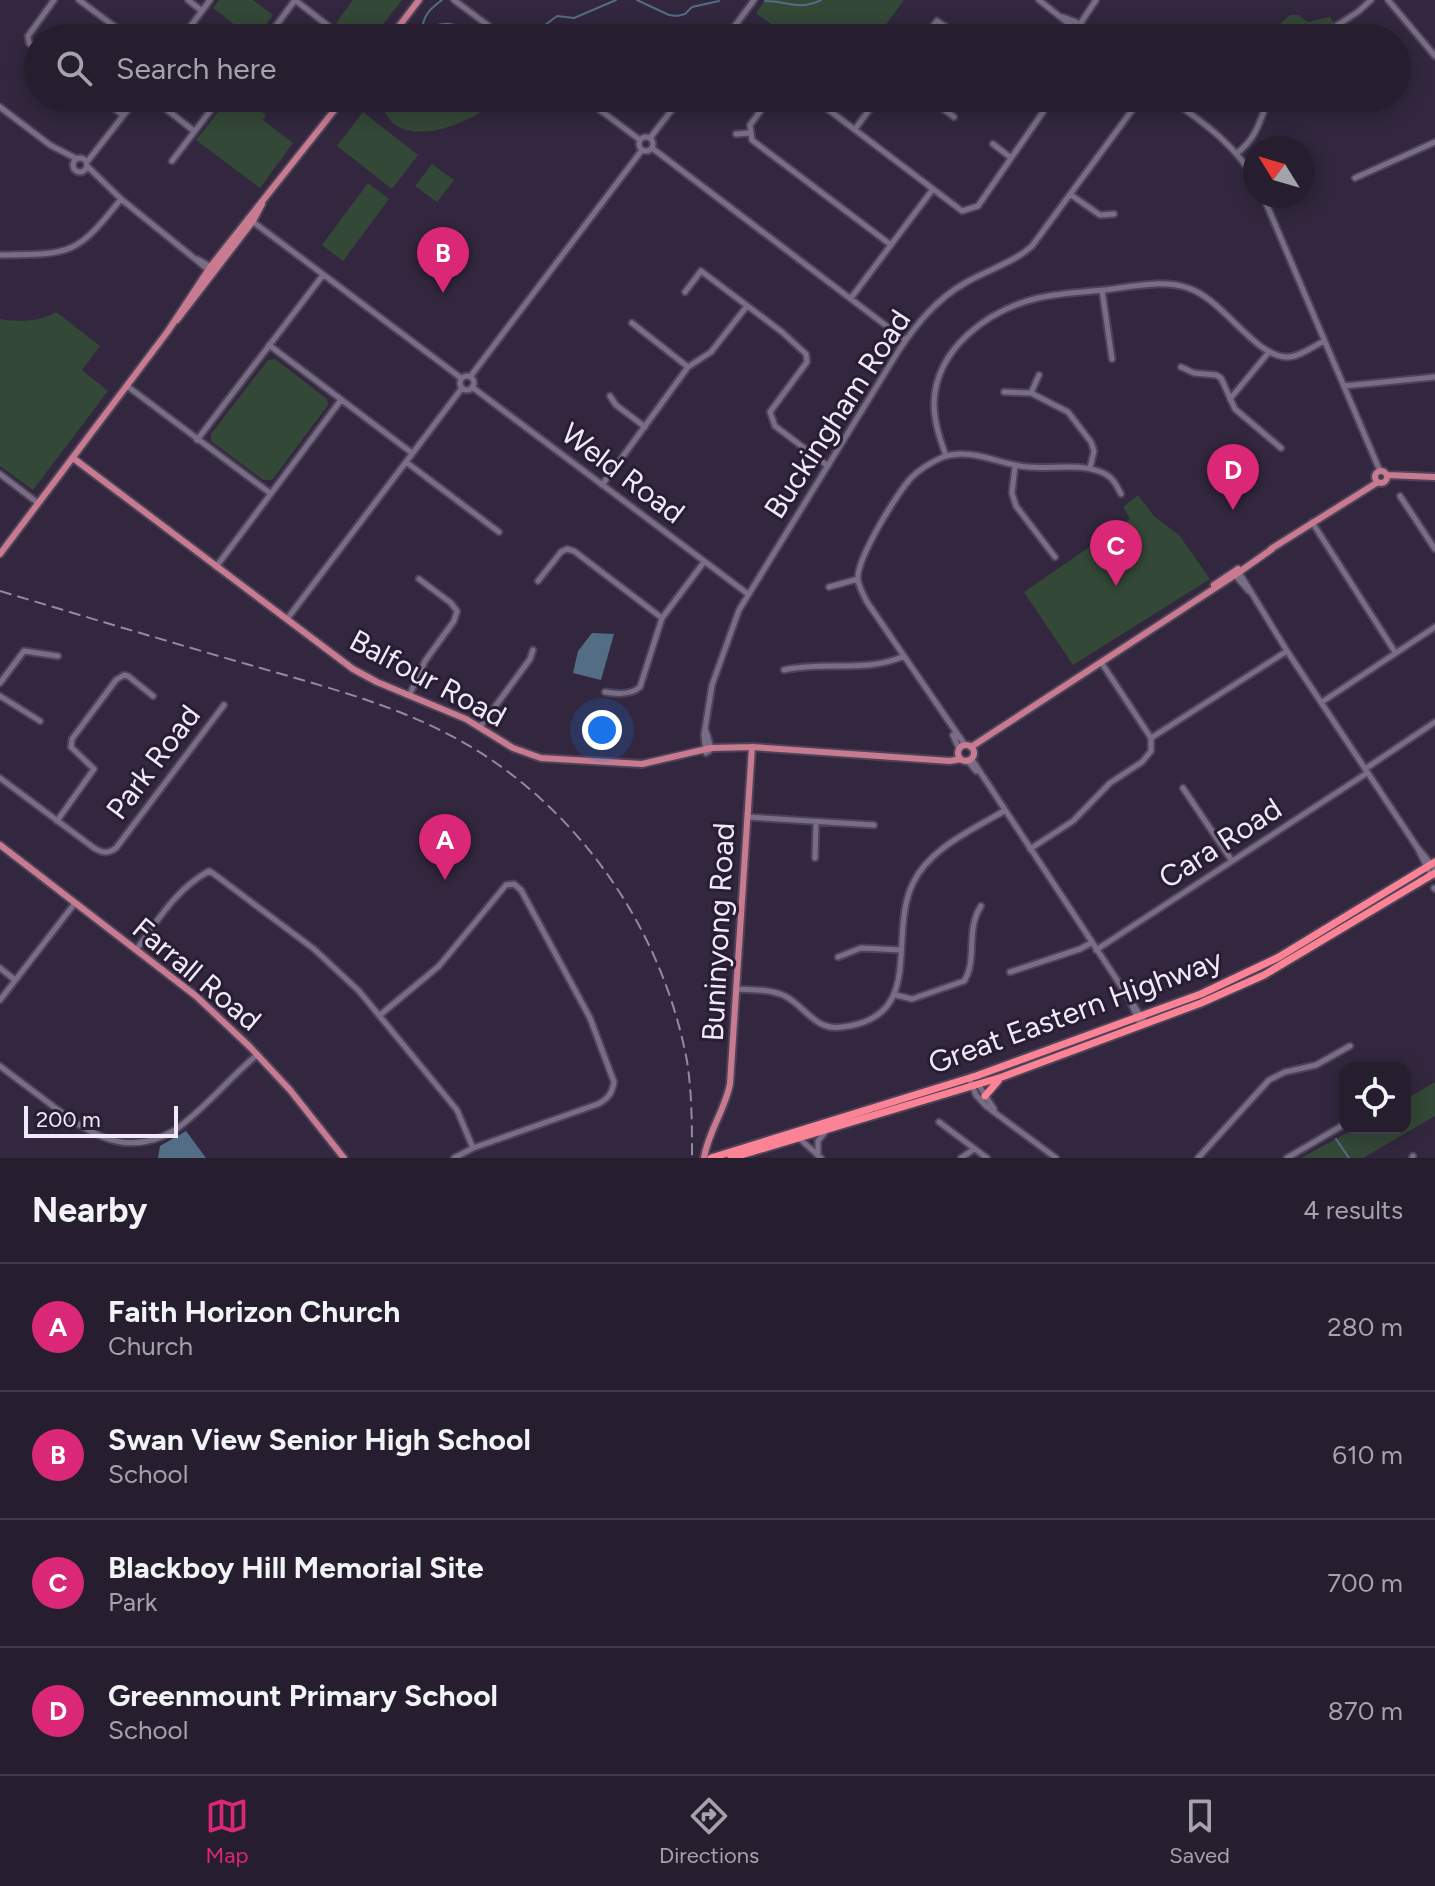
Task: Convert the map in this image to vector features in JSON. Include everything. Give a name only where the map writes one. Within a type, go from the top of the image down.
[{"type":"highway","name":"Great Eastern Highway","points":[[731,1158],[826,1131],[1201,1003],[1264,975],[1432,868]]},
{"type":"highway","name":"Great Eastern Highway","points":[[713,1157],[974,1082],[1002,1077],[1142,1021]]},
{"type":"highway","points":[[985,1096],[1002,1077]]},
{"type":"main road","points":[[401,24],[419,0]]},
{"type":"main road","points":[[0,554],[257,207],[333,112]]},
{"type":"main road","name":"Balfour Road","points":[[73,458],[353,669],[480,727],[513,748],[541,758],[626,765],[726,748],[750,747],[934,760],[966,753]]},
{"type":"main road","points":[[966,753],[991,733],[1363,489],[1380,474],[1435,477]]},
{"type":"main road","name":"Buninyong Road","points":[[704,1158],[709,1137],[727,1100],[730,1084],[750,747]]},
{"type":"main road","name":"Farrall Road","points":[[0,845],[196,996],[290,1090],[342,1155]]},
{"type":"street","points":[[37,24],[54,0]]},
{"type":"street","points":[[79,0],[111,24]]},
{"type":"street","points":[[188,0],[202,11]]},
{"type":"street","points":[[192,24],[210,0]]},
{"type":"street","points":[[277,24],[295,0],[326,24]]},
{"type":"street","points":[[454,0],[486,24]]},
{"type":"street","points":[[738,24],[754,0]]},
{"type":"street","points":[[1039,0],[1075,24]]},
{"type":"street","points":[[1078,24],[1096,0]]},
{"type":"street","points":[[1339,24],[1371,0]]},
{"type":"street","points":[[1388,0],[1408,24]]},
{"type":"street","points":[[1411,27],[1435,56]]},
{"type":"street","points":[[0,107],[82,163],[121,199],[212,270]]},
{"type":"street","points":[[119,112],[123,115]]},
{"type":"street","points":[[82,163],[125,112]]},
{"type":"street","points":[[170,112],[194,131]]},
{"type":"street","points":[[172,161],[209,112]]},
{"type":"street","points":[[603,112],[640,140],[650,138],[670,112]]},
{"type":"street","points":[[760,112],[750,125],[752,140],[891,245]]},
{"type":"street","points":[[832,112],[962,211],[978,206],[1043,112]]},
{"type":"street","points":[[855,129],[868,112]]},
{"type":"street","points":[[947,112],[954,117]]},
{"type":"street","name":"Buckingham Road","points":[[707,751],[705,730],[710,694],[719,661],[748,594],[905,340],[947,295],[1022,255],[1032,246],[1132,112]]},
{"type":"street","points":[[1188,112],[1218,134],[1243,162]]},
{"type":"street","points":[[1237,153],[1252,141],[1264,112]]},
{"type":"street","points":[[736,134],[749,133]]},
{"type":"street","points":[[650,138],[652,148],[905,340]]},
{"type":"street","points":[[640,140],[642,150]]},
{"type":"street","points":[[1355,178],[1435,142]]},
{"type":"street","points":[[993,144],[1010,157]]},
{"type":"street","points":[[642,150],[652,148]]},
{"type":"street","points":[[251,219],[461,378],[470,377],[642,150]]},
{"type":"street","points":[[851,298],[933,189]]},
{"type":"street","points":[[1071,195],[1100,215],[1114,214]]},
{"type":"street","points":[[0,255],[47,255],[75,247],[90,237],[121,199]]},
{"type":"street","points":[[1268,208],[1380,474]]},
{"type":"street","points":[[685,292],[701,271],[782,332],[807,357],[804,366],[770,412],[775,426],[828,466]]},
{"type":"street","points":[[197,440],[323,275]]},
{"type":"street","points":[[946,456],[936,426],[934,404],[941,372],[958,344],[989,319],[1021,303],[1052,295],[1169,284],[1189,288],[1208,297],[1269,352],[1287,357],[1324,341]]},
{"type":"street","points":[[1102,290],[1112,359]]},
{"type":"street","points":[[602,485],[688,367],[711,352],[747,306]]},
{"type":"street","points":[[632,323],[688,367]]},
{"type":"street","points":[[269,345],[412,453]]},
{"type":"street","points":[[1230,399],[1269,352]]},
{"type":"street","points":[[1181,367],[1194,373],[1216,375],[1225,385],[1235,409],[1281,448]]},
{"type":"street","points":[[1031,393],[1039,375]]},
{"type":"street","points":[[462,388],[472,387],[470,377]]},
{"type":"street","points":[[1344,386],[1435,377]]},
{"type":"street","points":[[287,619],[462,388],[461,378]]},
{"type":"street","points":[[127,386],[270,493]]},
{"type":"street","name":"Weld Road","points":[[472,387],[748,594]]},
{"type":"street","points":[[1004,392],[1031,393],[1061,407],[1075,418],[1094,451],[1090,468]]},
{"type":"street","points":[[610,396],[616,405],[645,427]]},
{"type":"street","points":[[216,567],[341,400]]},
{"type":"street","points":[[1121,494],[1115,481],[1106,473],[1090,468],[1015,466],[975,455],[946,456],[920,471],[903,488],[864,552],[858,579],[867,602],[1142,1021]]},
{"type":"street","points":[[406,462],[499,532]]},
{"type":"street","points":[[1015,466],[1012,493],[1016,506],[1055,557]]},
{"type":"street","points":[[0,474],[38,503]]},
{"type":"street","points":[[1400,496],[1435,549]]},
{"type":"street","points":[[1312,522],[1395,652]]},
{"type":"street","points":[[538,581],[561,552],[567,549],[574,551],[662,618]]},
{"type":"street","points":[[605,692],[615,694],[635,691],[640,687],[662,618],[704,562]]},
{"type":"street","points":[[1236,572],[1432,868]]},
{"type":"street","points":[[409,696],[425,661],[454,621],[457,611],[419,579]]},
{"type":"street","points":[[829,587],[858,579]]},
{"type":"street","points":[[1322,702],[1435,627]]},
{"type":"street","points":[[0,683],[24,651],[34,650],[58,656]]},
{"type":"street","points":[[480,727],[530,659],[533,650]]},
{"type":"street","points":[[1151,738],[1287,651]]},
{"type":"street","points":[[784,670],[889,663],[904,656]]},
{"type":"street","points":[[1030,849],[1073,821],[1110,783],[1142,762],[1151,751],[1151,738],[1101,662]]},
{"type":"street","points":[[57,821],[94,769],[71,747],[72,739],[116,680],[128,676],[153,696]]},
{"type":"street","points":[[0,696],[40,721]]},
{"type":"street","name":"Park Road","points":[[0,778],[99,851],[111,852],[224,705]]},
{"type":"street","name":"Cara Road","points":[[1096,950],[1435,722]]},
{"type":"street","points":[[1183,788],[1232,861]]},
{"type":"street","points":[[736,989],[777,993],[795,1002],[810,1019],[823,1025],[843,1027],[871,1018],[889,1005],[900,983],[901,950],[913,883],[927,863],[949,844],[1004,811]]},
{"type":"street","points":[[747,817],[874,825]]},
{"type":"street","points":[[815,858],[816,822]]},
{"type":"street","points":[[136,950],[175,896],[192,880],[209,871],[228,882],[341,972],[457,1110],[473,1148]]},
{"type":"street","points":[[380,1015],[439,966],[498,892],[506,885],[514,884],[521,890],[590,1018],[614,1082],[608,1099],[598,1104],[473,1148],[454,1158]]},
{"type":"street","points":[[0,1000],[75,903]]},
{"type":"street","points":[[896,995],[912,999],[964,981],[969,971],[971,927],[981,906]]},
{"type":"street","points":[[1010,972],[1091,943]]},
{"type":"street","points":[[838,957],[861,948],[901,950]]},
{"type":"street","points":[[0,968],[15,980]]},
{"type":"street","points":[[1198,1158],[1269,1080],[1285,1072],[1316,1065],[1350,1046]]},
{"type":"street","points":[[0,1066],[93,1136],[114,1143],[137,1145],[160,1140],[178,1128],[257,1055]]},
{"type":"street","points":[[974,1082],[995,1110]]},
{"type":"street","points":[[974,1082],[980,1100],[1056,1158]]},
{"type":"street","points":[[939,1122],[987,1158]]},
{"type":"street","points":[[1287,1158],[1339,1128]]},
{"type":"street","points":[[819,1156],[818,1141],[826,1131]]},
{"type":"street","points":[[800,1139],[819,1156]]},
{"type":"street","points":[[961,1158],[974,1149]]},
{"type":"street","points":[[331,1158],[342,1155]]},
{"type":"green space","points":[[219,0],[253,0],[273,15],[266,24],[234,24],[213,8]]},
{"type":"green space","points":[[353,0],[402,0],[383,24],[336,23]]},
{"type":"green space","points":[[765,0],[904,0],[886,24],[771,24],[756,13]]},
{"type":"green space","points":[[1290,15],[1298,15],[1308,22],[1330,17],[1334,24],[1280,24]]},
{"type":"green space","points":[[218,112],[262,112],[266,115],[263,120],[293,143],[260,188],[196,140]]},
{"type":"green space","points":[[363,112],[418,155],[392,189],[337,146]]},
{"type":"green space","points":[[386,112],[481,112],[433,131],[399,127]]},
{"type":"green space","points":[[432,164],[454,180],[437,202],[415,186]]},
{"type":"green space","points":[[368,183],[389,199],[343,261],[322,245]]},
{"type":"green space","points":[[56,312],[100,346],[82,370],[108,391],[33,490],[0,466],[0,319],[29,320]]},
{"type":"green space","points":[[275,359],[327,399],[328,405],[272,480],[263,480],[211,441],[211,434],[268,360]]},
{"type":"green space","points":[[1138,495],[1154,516],[1179,535],[1210,579],[1073,665],[1024,592],[1130,519],[1123,507]]},
{"type":"green space","points":[[1435,1082],[1435,1116],[1411,1130],[1411,1096]]},
{"type":"green space","points":[[1345,1134],[1404,1134],[1363,1158],[1301,1158]]},
{"type":"water","points":[[592,633],[614,634],[601,680],[573,673],[578,651]]},
{"type":"water","points":[[186,1131],[206,1158],[158,1158],[160,1146]]},
{"type":"waterway","points":[[423,24],[428,13],[442,0]]},
{"type":"waterway","points":[[546,24],[557,16],[574,18],[616,0]]},
{"type":"waterway","points":[[637,0],[677,16],[685,14],[692,7],[719,1]]},
{"type":"waterway","points":[[765,1],[799,5],[821,0]]},
{"type":"waterway","points":[[440,24],[446,24]]},
{"type":"waterway","points":[[446,24],[453,24]]},
{"type":"waterway","points":[[1336,1139],[1349,1158]]},
{"type":"railway","points":[[0,591],[324,686],[397,711],[444,732],[490,759],[532,791],[570,828],[603,869],[632,913],[656,960],[674,1010],[687,1061],[692,1158]]},
{"type":"place","name":"Swan View Senior High School","points":[[443,293]]},
{"type":"place","name":"Greenmount Primary School","points":[[1233,510]]},
{"type":"place","name":"Blackboy Hill Memorial Site","points":[[1116,586]]},
{"type":"place","name":"Faith Horizon Church","points":[[445,880]]}]
